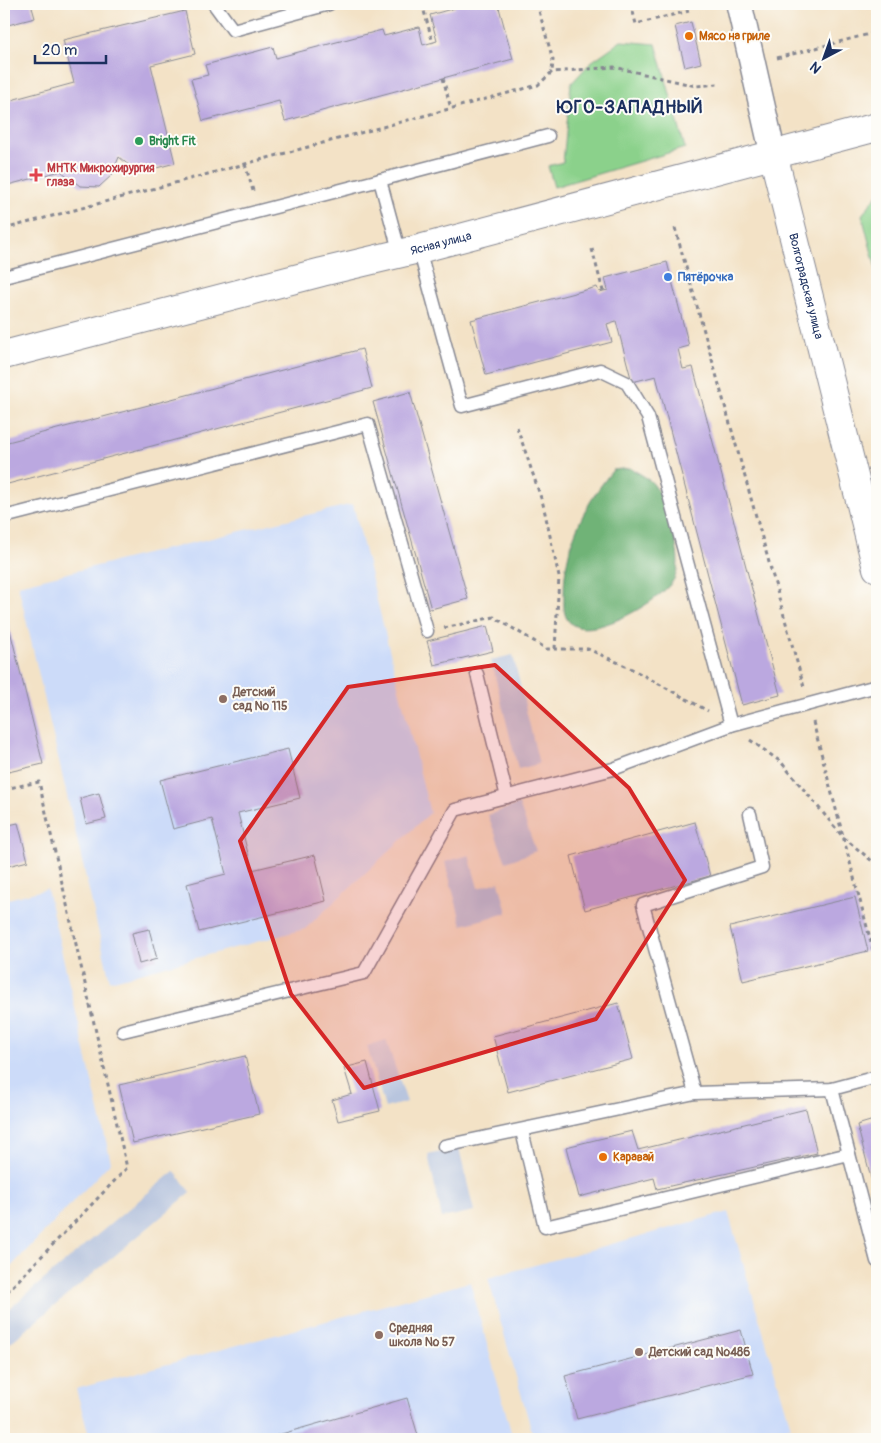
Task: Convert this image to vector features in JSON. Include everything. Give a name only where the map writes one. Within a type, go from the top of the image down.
[{"type":"street","name":"Волгоградская улица","points":[[739,4],[773,154],[876,560]]},
{"type":"street","name":"Ясная улица","points":[[4,355],[409,251],[877,127]]},
{"type":"lane","points":[[214,4],[233,30],[329,4]]},
{"type":"lane","points":[[4,277],[548,136]]},
{"type":"lane","points":[[380,180],[409,251],[462,406],[600,370],[627,383],[648,417],[731,725]]},
{"type":"lane","points":[[4,517],[368,424],[427,631]]},
{"type":"lane","points":[[477,674],[507,797]]},
{"type":"lane","points":[[123,1031],[364,973],[456,810],[613,769],[731,725],[877,686]]},
{"type":"lane","points":[[695,1093],[643,905],[762,867],[750,814]]},
{"type":"lane","points":[[444,1146],[695,1093],[832,1089],[877,1077]]},
{"type":"lane","points":[[832,1089],[877,1261]]},
{"type":"lane","points":[[522,1131],[545,1226],[848,1154]]},
{"type":"path","points":[[422,4],[433,43]]},
{"type":"path","points":[[537,4],[553,60],[552,72]]},
{"type":"path","points":[[631,4],[636,24],[689,11]]},
{"type":"path","points":[[776,59],[877,32]]},
{"type":"path","points":[[4,229],[538,85],[552,72],[614,67],[696,86],[718,84]]},
{"type":"path","points":[[443,78],[451,109]]},
{"type":"path","points":[[245,164],[260,211]]},
{"type":"path","points":[[675,228],[809,704],[877,965]]},
{"type":"path","points":[[592,249],[603,291]]},
{"type":"path","points":[[518,427],[543,504],[559,577],[554,649]]},
{"type":"path","points":[[427,631],[494,617],[547,649],[588,649],[686,698],[731,725],[781,762],[843,837],[877,865]]},
{"type":"path","points":[[4,789],[39,782],[127,1168],[4,1295]]},
{"type":"highlighted area","points":[[495,665],[629,788],[685,880],[596,1019],[364,1088],[291,994],[240,841],[348,687]]},
{"type":"shaded area","name":"Детский сад № 115","points":[[353,504],[430,813],[305,929],[110,981],[18,585]]},
{"type":"shaded area","points":[[513,655],[539,764],[518,769],[491,660]]},
{"type":"shaded area","points":[[519,804],[536,851],[506,862],[488,815]]},
{"type":"shaded area","points":[[469,855],[478,888],[499,882],[507,913],[462,925],[445,862]]},
{"type":"shaded area","points":[[47,889],[111,1162],[4,1274],[4,900]]},
{"type":"shaded area","points":[[386,1040],[407,1102],[385,1108],[367,1046]]},
{"type":"shaded area","points":[[459,1148],[474,1211],[442,1218],[428,1155]]},
{"type":"shaded area","points":[[174,1171],[191,1192],[4,1348],[4,1313]]},
{"type":"shaded area","name":"Детский сад №486","points":[[728,1212],[791,1427],[745,1439],[534,1439],[488,1278]]},
{"type":"shaded area","name":"Средняя школа № 57","points":[[470,1282],[513,1439],[90,1439],[76,1389]]},
{"type":"green space","points":[[621,41],[656,44],[685,148],[554,187],[548,166],[563,162],[571,84],[591,62]]},
{"type":"green space","points":[[877,195],[877,273],[862,215]]},
{"type":"green space","points":[[630,468],[652,482],[664,502],[671,522],[678,557],[676,574],[668,587],[657,597],[628,615],[597,627],[584,628],[573,625],[565,615],[564,594],[567,560],[577,528],[593,498],[613,470]]},
{"type":"building","points":[[4,4],[31,4],[35,18],[4,26]]},
{"type":"building","points":[[454,4],[498,4],[513,59],[285,121],[279,101],[203,121],[191,79],[208,75],[205,65],[273,47],[276,58],[382,30],[384,36],[419,27],[423,45],[437,41],[430,15],[455,8]]},
{"type":"building","points":[[185,11],[195,54],[151,65],[175,163],[138,173],[119,157],[112,175],[99,187],[80,186],[61,171],[4,186],[4,102],[74,83],[63,40]]},
{"type":"building","points":[[691,22],[701,63],[685,67],[675,26]]},
{"type":"building","points":[[667,262],[689,346],[678,349],[683,369],[693,367],[780,695],[742,705],[656,376],[632,382],[616,321],[607,324],[612,342],[486,375],[471,320],[597,287],[599,292],[608,290],[605,278]]},
{"type":"building","points":[[362,349],[372,388],[4,485],[4,443]]},
{"type":"building","points":[[410,392],[468,599],[431,609],[373,402]]},
{"type":"building","points":[[4,606],[43,764],[4,773]]},
{"type":"building","points":[[487,626],[493,651],[434,665],[427,641]]},
{"type":"building","points":[[288,749],[300,798],[238,813],[252,870],[315,855],[326,901],[199,932],[187,884],[226,874],[212,819],[173,829],[160,780]]},
{"type":"building","points":[[99,793],[106,819],[86,824],[80,798]]},
{"type":"building","points":[[695,822],[710,876],[585,910],[571,856]]},
{"type":"building","points":[[18,823],[28,861],[4,867],[4,826]]},
{"type":"building","points":[[855,897],[868,951],[743,981],[730,927]]},
{"type":"building","points":[[149,929],[157,959],[139,964],[132,933]]},
{"type":"building","points":[[618,1003],[633,1059],[508,1092],[493,1036]]},
{"type":"building","points":[[245,1056],[259,1114],[133,1143],[119,1085]]},
{"type":"building","points":[[367,1062],[380,1111],[338,1121],[332,1100],[352,1094],[344,1068]]},
{"type":"building","points":[[806,1109],[817,1153],[657,1189],[654,1178],[579,1197],[566,1147],[632,1131],[638,1150]]},
{"type":"building","points":[[877,1119],[877,1200],[857,1125]]},
{"type":"building","points":[[741,1330],[753,1374],[577,1419],[565,1376]]},
{"type":"building","points":[[407,1398],[419,1439],[264,1439]]},
{"type":"place","name":"Мясо на гриле","points":[[689,36]]},
{"type":"place","name":"Bright Fit","points":[[139,141]]},
{"type":"place","name":"МНТК Микрохирургия глаза","points":[[36,175]]},
{"type":"place","name":"Пятёрочка","points":[[668,277]]},
{"type":"place","name":"Детский сад № 115","points":[[223,699]]},
{"type":"place","name":"Каравай","points":[[603,1157]]},
{"type":"place","name":"Средняя школа № 57","points":[[379,1335]]},
{"type":"place","name":"Детский сад №486","points":[[639,1352]]},
{"type":"district","name":"ЮГО-ЗАПАДНЫЙ","points":[[630,107]]}]
